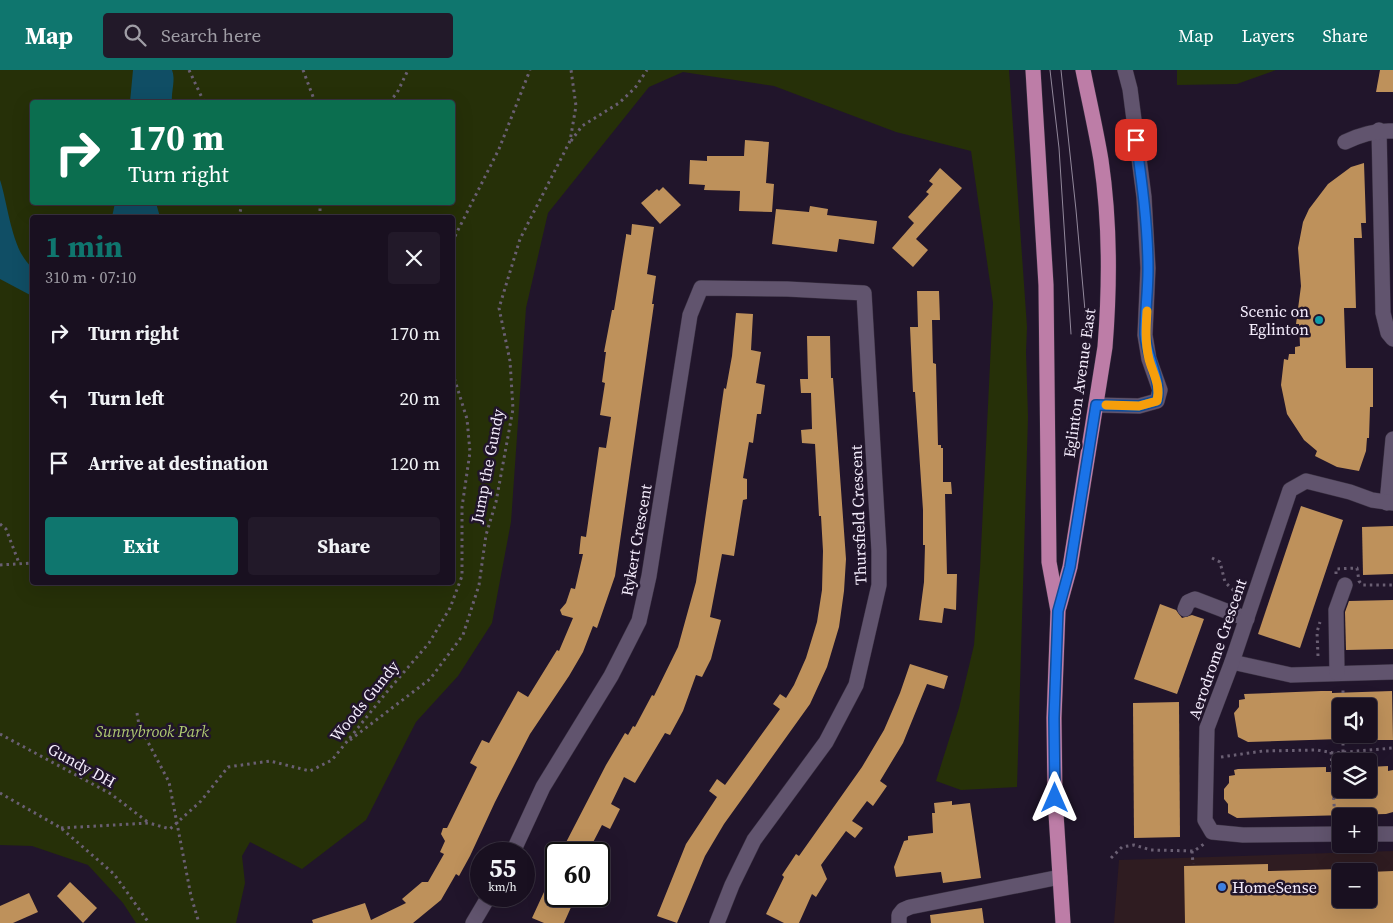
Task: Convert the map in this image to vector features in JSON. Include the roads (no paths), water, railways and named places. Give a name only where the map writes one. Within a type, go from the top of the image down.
[{"type":"main road","name":"Eglinton Avenue East","points":[[1033,70],[1046,285],[1049,562],[1058,611],[1054,726],[1055,798],[1063,923]]},
{"type":"main road","name":"Eglinton Avenue East","points":[[1058,611],[1070,567],[1096,405],[1108,310],[1107,226],[1101,160],[1083,70]]},
{"type":"street","points":[[1096,405],[1149,404],[1157,401],[1160,390],[1148,359],[1145,335],[1148,268],[1144,197],[1126,70]]},
{"type":"street","points":[[1345,142],[1358,135],[1386,130],[1383,313],[1388,333],[1393,339]]},
{"type":"street","name":"Rykert Crescent","points":[[518,842],[543,787],[611,676],[639,620],[649,576],[690,315],[700,288],[787,289]]},
{"type":"street","name":"Thursfield Crescent","points":[[717,923],[732,885],[754,840],[826,742],[856,685],[879,585],[872,415],[864,293],[787,289]]},
{"type":"street","points":[[1390,503],[1393,438]]},
{"type":"street","name":"Aerodrome Crescent","points":[[1332,834],[1243,835],[1212,832],[1205,820],[1207,728],[1247,619],[1290,490],[1306,481],[1390,503]]},
{"type":"street","points":[[1338,673],[1336,610],[1345,585]]},
{"type":"street","points":[[1185,609],[1188,602],[1195,599],[1247,619]]},
{"type":"street","points":[[1232,662],[1291,675],[1393,672]]},
{"type":"street","points":[[1377,834],[1393,834]]},
{"type":"street","points":[[899,923],[898,916],[903,910],[910,907],[1060,877]]},
{"type":"street","points":[[473,923],[483,907]]},
{"type":"water","points":[[133,70],[172,70],[174,78],[172,100],[130,100]]},
{"type":"water","points":[[0,180],[15,239],[25,260],[30,265],[30,295],[0,279]]},
{"type":"water","points":[[115,205],[157,205],[159,215],[112,215]]},
{"type":"tram line","points":[[1050,70],[1059,148],[1071,334]]},
{"type":"tram line","points":[[1061,70],[1087,333]]},
{"type":"place","name":"Scenic on Eglinton","points":[[1319,320]]},
{"type":"place","name":"HomeSense","points":[[1222,887]]},
{"type":"park label","name":"Sunnybrook Park","points":[[152,731]]}]
